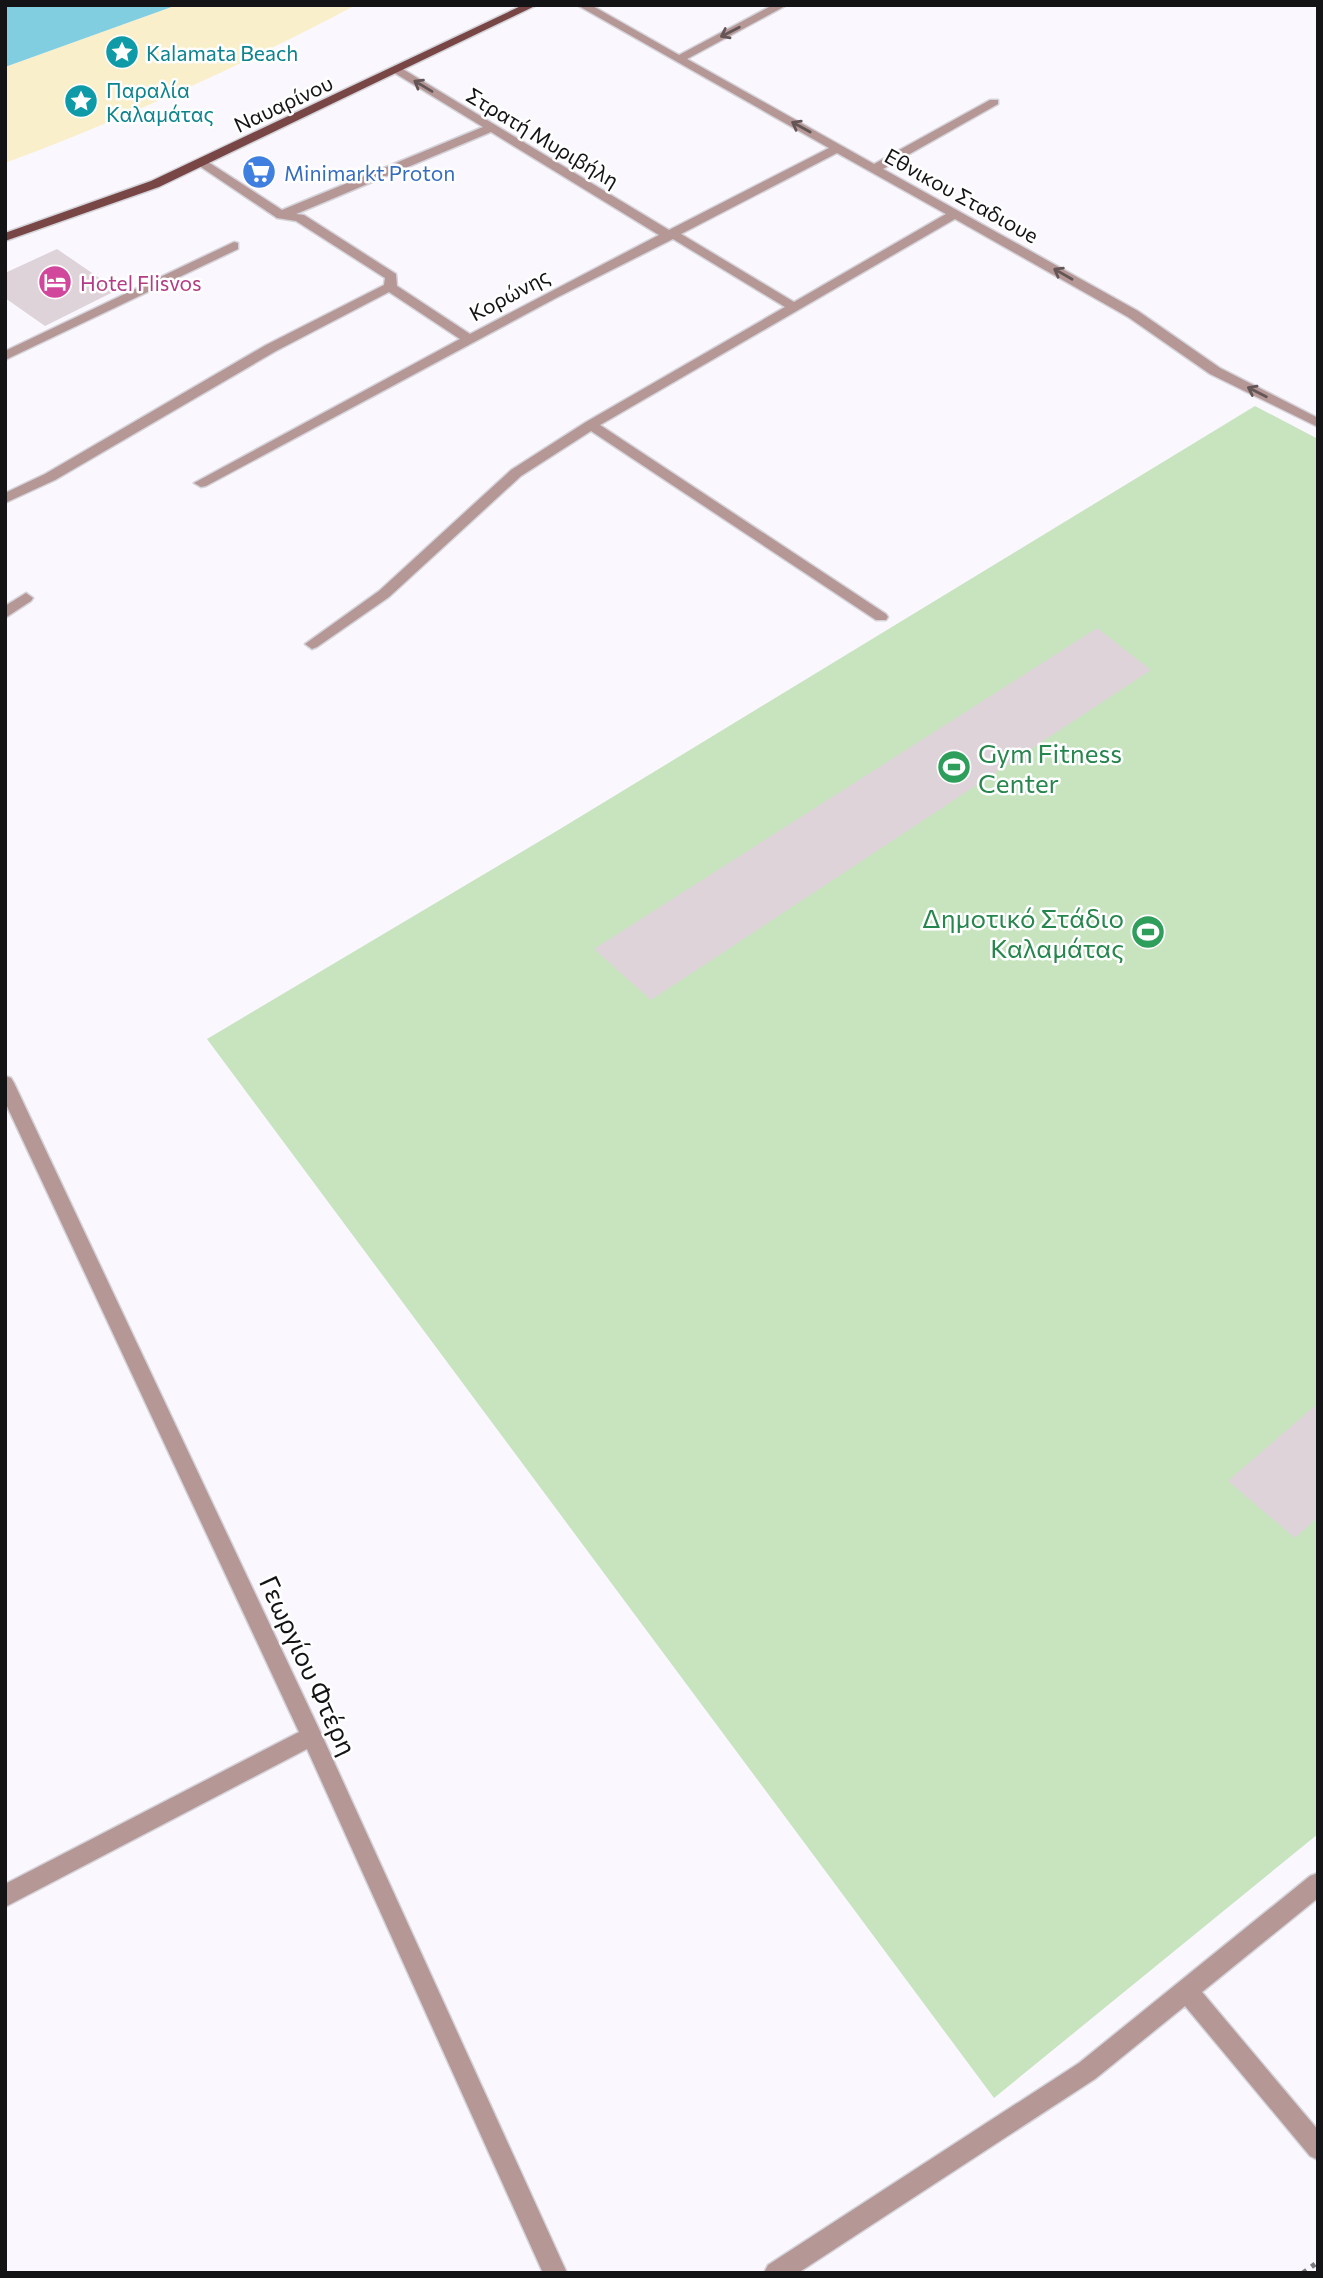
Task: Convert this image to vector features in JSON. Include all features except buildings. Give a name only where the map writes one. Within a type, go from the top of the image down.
[{"type":"main road","name":"Ναυαρίνου","points":[[5,237],[122,197],[201,163],[532,5]]},
{"type":"street","name":"Εθνικου Σταδιουe","points":[[582,5],[1133,314],[1215,371],[1318,423]]},
{"type":"street","points":[[679,59],[782,5]]},
{"type":"street","name":"Στρατή Μυριβήλη","points":[[397,70],[794,307]]},
{"type":"street","points":[[875,168],[994,102]]},
{"type":"street","points":[[281,215],[492,128]]},
{"type":"street","name":"Κορώνης","points":[[201,483],[469,339],[838,148]]},
{"type":"street","points":[[201,163],[281,215],[300,218],[392,277],[390,287]]},
{"type":"street","points":[[312,644],[384,594],[516,473],[591,425],[956,213]]},
{"type":"street","points":[[5,356],[234,246]]},
{"type":"street","points":[[390,287],[469,339]]},
{"type":"street","points":[[5,499],[50,477],[271,348],[390,287]]},
{"type":"street","points":[[591,425],[881,617]]},
{"type":"street","points":[[5,613],[26,598]]},
{"type":"street","name":"Γεωργίου Φτέρη","points":[[5,1083],[312,1736],[555,2273]]},
{"type":"street","points":[[5,1896],[312,1736]]},
{"type":"street","points":[[776,2273],[1087,2071],[1318,1884]]},
{"type":"street","points":[[1186,1990],[1318,2148]]},
{"type":"path","points":[[1303,2273],[1318,2262]]},
{"type":"green space","name":"Δημοτικό Στάδιο Καλαμάτας","points":[[1255,406],[1318,439],[1318,1834],[994,2098],[207,1039],[560,829]]},
{"type":"sand","name":"Παραλία Καλαμάτας","points":[[177,5],[356,5],[183,90],[5,163],[5,67]]},
{"type":"water","points":[[5,5],[177,5],[5,67]]},
{"type":"place","name":"Kalamata Beach","points":[[122,52]]},
{"type":"place","name":"Παραλία Καλαμάτας","points":[[81,101]]},
{"type":"place","name":"Minimarkt Proton","points":[[259,172]]},
{"type":"place","name":"Hotel Flisvos","points":[[55,282]]},
{"type":"place","name":"Gym Fitness Center","points":[[954,767]]},
{"type":"place","name":"Δημοτικό Στάδιο Καλαμάτας","points":[[1148,932]]}]
